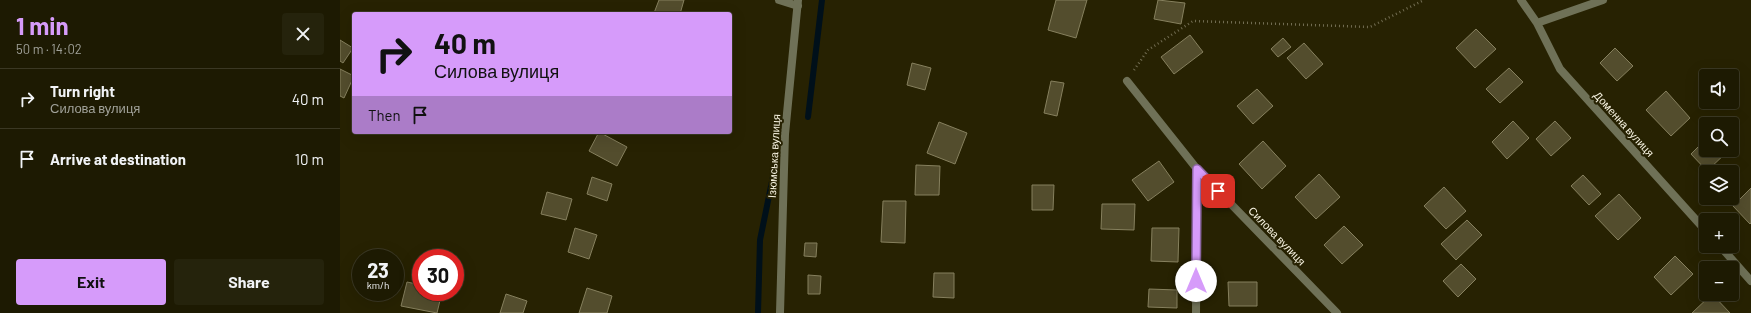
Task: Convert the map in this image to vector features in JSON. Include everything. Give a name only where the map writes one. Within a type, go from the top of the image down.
[{"type":"street","points":[[779,0],[798,3]]},
{"type":"street","name":"Доменна вулиця","points":[[1521,0],[1537,23],[1560,69],[1699,223]]},
{"type":"street","points":[[1537,23],[1603,0]]},
{"type":"street","name":"Ізюмська вулиця","points":[[780,313],[785,134],[798,3]]},
{"type":"street","name":"Силова вулиця","points":[[1127,81],[1197,169],[1336,313]]},
{"type":"street","points":[[1196,313],[1197,169]]},
{"type":"street","points":[[1726,253],[1751,281]]},
{"type":"path","points":[[1127,81],[1148,50],[1193,21],[1370,27],[1424,0]]},
{"type":"building","points":[[659,0],[684,0],[681,12],[654,12]]},
{"type":"building","points":[[1056,0],[1087,0],[1076,38],[1048,30]]},
{"type":"building","points":[[1158,0],[1185,3],[1181,24],[1154,19]]},
{"type":"building","points":[[1476,29],[1496,49],[1475,68],[1456,48]]},
{"type":"building","points":[[1190,35],[1203,52],[1174,74],[1161,57]]},
{"type":"building","points":[[1283,38],[1291,47],[1278,57],[1271,49]]},
{"type":"building","points":[[340,40],[352,47],[352,50],[343,63],[340,61]]},
{"type":"building","points":[[1304,43],[1323,64],[1306,79],[1287,58]]},
{"type":"building","points":[[1615,48],[1633,66],[1617,81],[1600,63]]},
{"type":"building","points":[[912,63],[931,68],[925,90],[907,85]]},
{"type":"building","points":[[1509,68],[1523,82],[1500,103],[1486,89]]},
{"type":"building","points":[[340,69],[352,75],[352,80],[344,98],[340,96]]},
{"type":"building","points":[[1051,81],[1064,83],[1057,116],[1044,113]]},
{"type":"building","points":[[1257,89],[1273,106],[1253,124],[1237,106]]},
{"type":"building","points":[[1666,91],[1690,118],[1671,136],[1646,110]]},
{"type":"building","points":[[1513,121],[1529,138],[1507,159],[1492,142]]},
{"type":"building","points":[[1555,121],[1571,138],[1551,156],[1536,139]]},
{"type":"building","points":[[939,122],[967,133],[955,164],[927,153]]},
{"type":"building","points":[[598,134],[603,134],[627,147],[617,166],[589,151]]},
{"type":"building","points":[[1263,141],[1286,166],[1262,189],[1239,164]]},
{"type":"building","points":[[1699,146],[1699,157],[1722,157],[1713,165],[1701,165],[1691,154]]},
{"type":"building","points":[[1159,161],[1174,182],[1148,201],[1132,180]]},
{"type":"building","points":[[916,165],[940,166],[939,195],[915,195]]},
{"type":"building","points":[[1319,174],[1340,197],[1316,219],[1295,197]]},
{"type":"building","points":[[1583,175],[1601,194],[1589,205],[1571,186]]},
{"type":"building","points":[[592,177],[612,184],[607,201],[587,194]]},
{"type":"building","points":[[1032,185],[1054,185],[1053,210],[1032,210]]},
{"type":"building","points":[[1444,187],[1466,211],[1446,229],[1424,206]]},
{"type":"building","points":[[1751,188],[1750,224],[1733,206],[1739,205],[1739,200]]},
{"type":"building","points":[[547,192],[572,199],[566,220],[541,214]]},
{"type":"building","points":[[1619,194],[1641,218],[1618,240],[1595,216]]},
{"type":"building","points":[[883,201],[906,201],[905,243],[881,242]]},
{"type":"building","points":[[1102,204],[1135,204],[1134,230],[1101,229]]},
{"type":"building","points":[[1467,220],[1482,235],[1456,260],[1441,244]]},
{"type":"building","points":[[1344,226],[1363,245],[1342,264],[1324,245]]},
{"type":"building","points":[[575,228],[597,235],[589,259],[568,252]]},
{"type":"building","points":[[1152,228],[1179,228],[1178,262],[1151,261]]},
{"type":"building","points":[[805,243],[817,243],[816,257],[804,256]]},
{"type":"building","points":[[1675,256],[1693,274],[1671,295],[1654,277]]},
{"type":"building","points":[[1461,264],[1476,279],[1458,297],[1443,281]]},
{"type":"building","points":[[934,273],[954,273],[954,298],[933,297]]},
{"type":"building","points":[[808,275],[821,276],[820,294],[808,294]]},
{"type":"building","points":[[407,282],[412,283],[412,301],[440,301],[437,313],[401,306],[402,301],[404,301]]},
{"type":"building","points":[[1228,282],[1257,282],[1257,306],[1229,306]]},
{"type":"building","points":[[587,288],[612,296],[607,313],[579,313]]},
{"type":"building","points":[[1149,289],[1177,290],[1177,308],[1148,307]]},
{"type":"building","points":[[506,294],[527,301],[523,313],[500,313]]},
{"type":"building","points":[[1705,301],[1719,301],[1730,313],[1692,313]]},
{"type":"waterway","points":[[808,117],[822,0]]},
{"type":"waterway","points":[[758,313],[760,240],[777,157]]},
{"type":"route","points":[[1196,281],[1197,169],[1218,191]]}]
